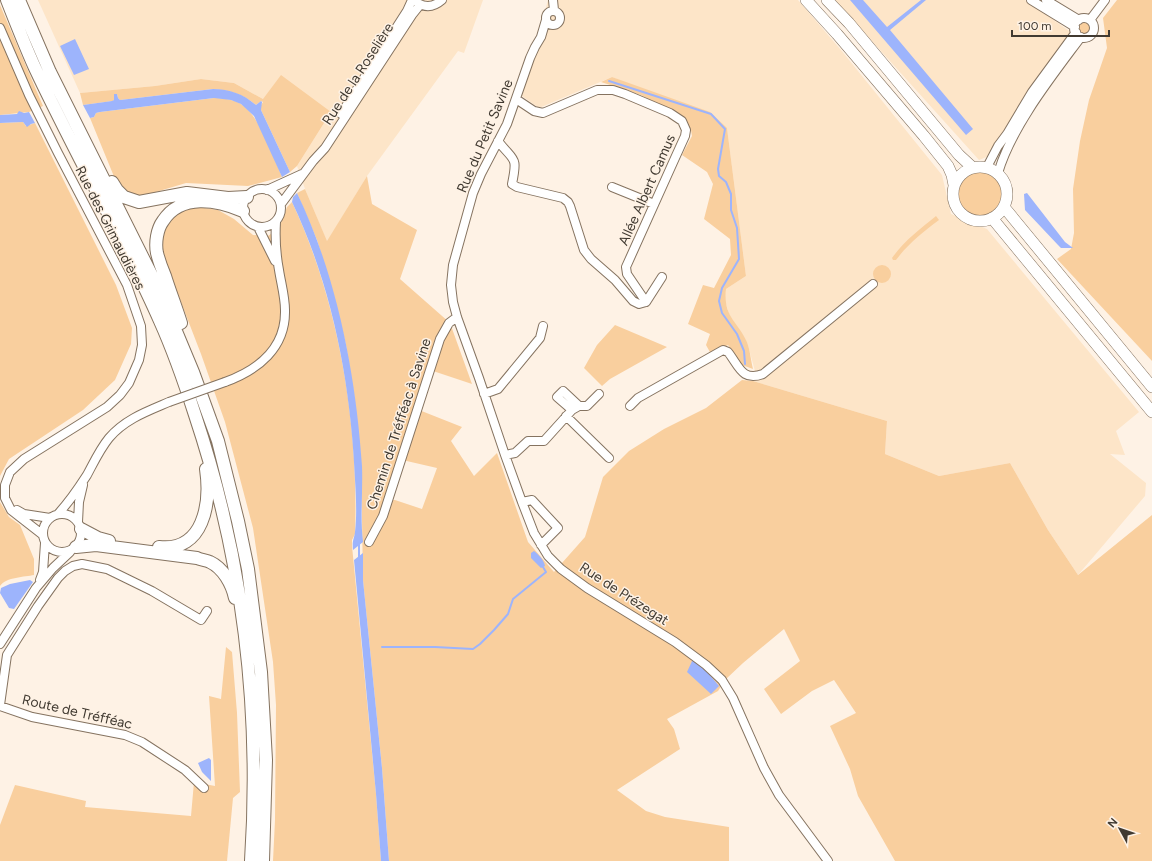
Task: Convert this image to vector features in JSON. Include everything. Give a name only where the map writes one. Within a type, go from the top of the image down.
[{"type":"highway","points":[[8,0],[34,66],[128,251],[161,323],[187,391],[207,450],[226,524],[237,578],[248,664],[254,753],[254,824],[251,861]]},
{"type":"highway","points":[[19,0],[50,72],[144,260],[173,322],[218,441],[238,521],[248,569],[261,672],[266,747],[263,861]]},
{"type":"highway","points":[[85,142],[95,149],[117,190],[124,197],[132,201],[139,202],[187,193],[228,198],[247,196]]},
{"type":"highway","points":[[193,372],[193,356],[157,252],[157,236],[160,224],[167,214],[176,206],[198,201],[230,205],[243,211]]},
{"type":"highway","points":[[79,525],[98,538],[113,542],[166,548],[184,544],[193,535],[206,512],[208,482],[197,435],[199,427]]},
{"type":"highway","points":[[73,549],[96,545],[198,558],[210,562],[220,569],[230,585],[234,595],[242,648],[248,664]]},
{"type":"main road","points":[[806,0],[837,34],[948,166],[952,175],[954,185],[953,197],[957,209],[966,217],[976,221],[984,221],[999,214],[1004,207],[1008,193],[1003,179],[998,173],[987,167],[972,167],[963,172],[954,185]]},
{"type":"main road","points":[[827,0],[849,23],[959,155],[972,167]]},
{"type":"main road","points":[[1004,207],[1152,387]]},
{"type":"main road","points":[[992,218],[1152,412]]},
{"type":"street","points":[[412,0],[420,5],[427,6],[436,5],[442,0]]},
{"type":"street","name":"Rue de la Roselière","points":[[317,156],[321,145],[408,11],[412,0]]},
{"type":"street","name":"Rue du Petit Savine","points":[[549,23],[557,24],[560,20],[558,12],[554,10],[553,0]]},
{"type":"street","points":[[1031,0],[1078,29]]},
{"type":"street","points":[[998,173],[1005,154],[1022,123],[1047,83],[1078,29],[1084,18],[1090,20],[1094,24],[1092,33],[1087,37],[1078,29],[1046,0]]},
{"type":"street","points":[[1090,20],[1105,0]]},
{"type":"street","name":"Rue de la Roselière","points":[[281,204],[317,156],[325,148],[420,5]]},
{"type":"street","name":"Rue du Petit Savine","points":[[457,317],[451,285],[453,265],[473,193],[481,174],[507,124],[535,47],[549,23],[547,14],[554,10]]},
{"type":"street","name":"Rue des Grimaudières","points":[[0,28],[29,95],[127,285],[141,326],[142,345],[140,360],[136,371],[130,383],[120,395],[106,407],[24,459],[10,472],[5,485]]},
{"type":"street","points":[[987,167],[998,146],[1007,134],[1032,92],[1078,29]]},
{"type":"street","name":"Allée Albert Camus","points":[[516,99],[534,111],[543,113],[596,90],[613,90],[670,113],[682,121],[686,130],[684,142],[675,158],[626,267],[626,271],[646,302]]},
{"type":"street","points":[[498,141],[514,160],[515,168],[512,184],[517,187],[566,200],[570,206],[584,250],[591,259],[615,280],[633,301],[639,304],[646,302],[662,277]]},
{"type":"street","name":"Rue de la Roselière","points":[[267,190],[303,174]]},
{"type":"street","points":[[612,187],[654,204]]},
{"type":"street","points":[[0,644],[36,588],[43,572],[44,527],[50,518],[58,514],[70,501],[106,443],[122,427],[134,418],[169,402],[241,376],[265,359],[277,345],[284,327],[286,309],[279,270],[275,234],[276,222],[281,210],[281,204],[276,195],[267,190],[256,190],[247,196],[243,206],[243,211],[248,221],[258,227],[264,227],[276,222]]},
{"type":"street","points":[[258,227],[279,270]]},
{"type":"street","points":[[630,406],[638,398],[723,350],[728,352],[738,368],[747,376],[756,377],[763,374],[873,284]]},
{"type":"street","name":"Rue de Prézegat","points":[[457,317],[522,502],[534,533],[548,556],[587,588],[675,642],[722,680],[733,698],[764,768],[779,796],[828,861]]},
{"type":"street","name":"Chemin de Tréfféac à Savine","points":[[369,542],[383,516],[440,339],[449,323],[457,317]]},
{"type":"street","points":[[484,394],[498,389],[540,338],[543,326]]},
{"type":"street","points":[[505,455],[516,453],[528,441],[544,441],[575,408],[587,406],[599,394]]},
{"type":"street","points":[[566,416],[609,458]]},
{"type":"street","points":[[36,588],[81,539],[79,525],[80,497],[88,473]]},
{"type":"street","points":[[5,485],[8,498],[14,508],[24,514],[50,518]]},
{"type":"street","points":[[5,485],[5,498],[11,510],[44,539],[52,550],[62,553],[73,549]]},
{"type":"street","points":[[522,502],[532,500],[558,528],[541,545]]},
{"type":"street","points":[[58,514],[71,516],[79,525]]},
{"type":"street","name":"Route de Tréfféac","points":[[204,788],[184,770],[142,742],[125,735],[32,717],[0,705],[7,655],[58,578],[73,566],[82,564],[107,569],[152,591],[201,620],[207,610]]},
{"type":"street","points":[[13,625],[23,630]]},
{"type":"shaded area","points":[[38,0],[483,0],[464,53],[458,51],[367,176],[327,242],[297,166],[331,112],[263,99],[234,83],[201,79],[155,86],[80,93]]},
{"type":"shaded area","points":[[548,0],[798,0],[841,50],[942,175],[951,214],[987,229],[1139,412],[1116,431],[1125,455],[1110,454],[1146,483],[1145,496],[1078,575],[1048,530],[1010,463],[939,476],[885,454],[887,421],[753,381],[755,371],[747,342],[729,314],[725,300],[726,289],[746,276],[727,128],[612,77],[539,108],[522,96]]},
{"type":"shaded area","points":[[835,0],[1025,0],[1075,35],[994,154],[979,160]]},
{"type":"shaded area","points":[[1117,0],[1152,0],[1152,361],[1057,259],[1071,249],[1074,233],[1073,189],[1080,141],[1089,100],[1107,48],[1103,18]]},
{"type":"shaded area","points":[[0,5],[43,106],[29,112],[0,115]]},
{"type":"shaded area","points":[[1082,22],[1086,22],[1090,28],[1086,34],[1082,34],[1078,30],[1078,26]]},
{"type":"shaded area","points":[[281,75],[331,112],[297,166],[290,172],[261,110],[260,107],[263,102],[261,101],[256,105],[236,93],[213,89],[120,100],[117,94],[114,94],[113,101],[83,105],[80,93],[155,86],[201,79],[234,83],[263,99]]},
{"type":"shaded area","points":[[612,77],[710,112],[727,128],[746,276],[726,289],[726,298],[729,312],[747,342],[753,369],[742,365],[728,345],[711,354],[706,345],[710,334],[688,324],[703,285],[714,288],[731,255],[730,239],[704,219],[713,184],[707,172],[682,155],[692,136],[691,130],[690,131],[686,120],[664,107],[641,95],[601,82]]},
{"type":"shaded area","points":[[214,98],[235,101],[248,110],[260,127],[282,177],[248,186],[186,183],[139,197],[124,192],[115,179],[90,118],[94,117],[96,113],[100,112]]},
{"type":"shaded area","points":[[23,122],[26,126],[35,123],[116,285],[132,328],[131,344],[115,380],[83,410],[9,459],[0,476],[0,123]]},
{"type":"shaded area","points":[[980,172],[993,176],[999,182],[1003,195],[999,208],[993,214],[980,218],[967,214],[961,208],[957,195],[961,182],[967,176]]},
{"type":"shaded area","points":[[367,176],[372,204],[417,230],[400,279],[450,323],[472,384],[427,369],[414,408],[462,427],[451,441],[474,476],[497,453],[528,542],[554,572],[585,537],[603,477],[629,451],[664,429],[706,408],[742,380],[753,381],[887,421],[885,454],[939,476],[1010,463],[1048,530],[1078,575],[1152,515],[1152,861],[895,861],[858,796],[850,769],[830,726],[856,713],[834,680],[812,691],[781,714],[764,689],[800,661],[784,629],[743,663],[725,680],[718,691],[667,719],[674,729],[680,749],[617,790],[646,811],[665,817],[729,827],[729,861],[389,861],[382,768],[363,580],[361,459],[354,394],[346,345],[334,296],[317,240],[297,193],[305,189],[327,241]],"holes":[[[398,459],[437,468],[422,509],[395,500],[386,500]]]},
{"type":"shaded area","points":[[292,202],[322,281],[334,322],[343,365],[349,407],[355,493],[355,534],[352,540],[352,546],[381,861],[273,861],[275,820],[276,705],[273,662],[253,528],[225,422],[201,354],[162,253],[160,235],[176,211],[198,207],[218,210],[234,219],[253,235],[268,236],[279,228],[287,207]]},
{"type":"shaded area","points":[[936,216],[939,220],[916,238],[896,260],[893,260],[892,258],[907,241]]},
{"type":"shaded area","points":[[878,265],[886,265],[891,270],[889,281],[886,283],[878,283],[873,278],[873,270]]},
{"type":"shaded area","points":[[615,325],[667,347],[610,379],[602,386],[584,368],[597,345]]},
{"type":"shaded area","points":[[0,502],[9,517],[20,525],[34,559],[34,575],[11,579],[0,586]]},
{"type":"shaded area","points":[[226,647],[232,652],[237,713],[240,792],[233,798],[227,861],[0,861],[0,825],[15,785],[86,801],[85,807],[191,816],[194,782],[215,786],[209,696],[221,699]]},
{"type":"water","points":[[850,0],[863,0],[887,27],[921,0],[926,0],[890,30],[973,129],[966,135]]},
{"type":"water","points":[[75,39],[89,69],[74,75],[60,46]]},
{"type":"water","points":[[213,89],[236,93],[256,105],[261,101],[262,102],[261,110],[290,172],[282,177],[254,116],[241,104],[231,100],[214,98],[100,112],[96,113],[94,117],[90,118],[83,105],[112,101],[114,100],[114,94],[117,94],[120,100]]},
{"type":"water","points":[[19,111],[24,113],[29,112],[35,123],[27,127],[23,122],[0,123],[0,115],[17,114]]},
{"type":"water","points":[[297,193],[311,225],[334,292],[355,397],[362,466],[363,542],[353,550],[356,519],[356,493],[353,445],[344,373],[329,303],[319,268],[292,202],[293,197]]},
{"type":"water","points":[[1027,193],[1065,242],[1073,248],[1061,248],[1025,210],[1024,194]]},
{"type":"water","points":[[534,551],[544,562],[545,566],[541,568],[531,558],[531,553]]},
{"type":"water","points":[[363,553],[363,580],[382,768],[389,861],[381,861],[354,560]]},
{"type":"water","points":[[30,580],[33,582],[14,609],[9,608],[0,593],[1,588],[10,584]]},
{"type":"water","points":[[693,659],[703,667],[719,686],[711,694],[687,672]]},
{"type":"water","points":[[209,758],[211,760],[211,781],[202,772],[198,763]]},
{"type":"waterway","points":[[609,81],[711,114],[725,129],[718,169],[719,176],[726,182],[731,194],[731,210],[737,228],[739,259],[722,288],[719,301],[722,313],[737,334],[744,351],[745,364]]},
{"type":"waterway","points":[[359,543],[359,559]]},
{"type":"waterway","points":[[382,647],[473,649],[480,644],[508,614],[513,599],[546,572],[543,567]]}]
